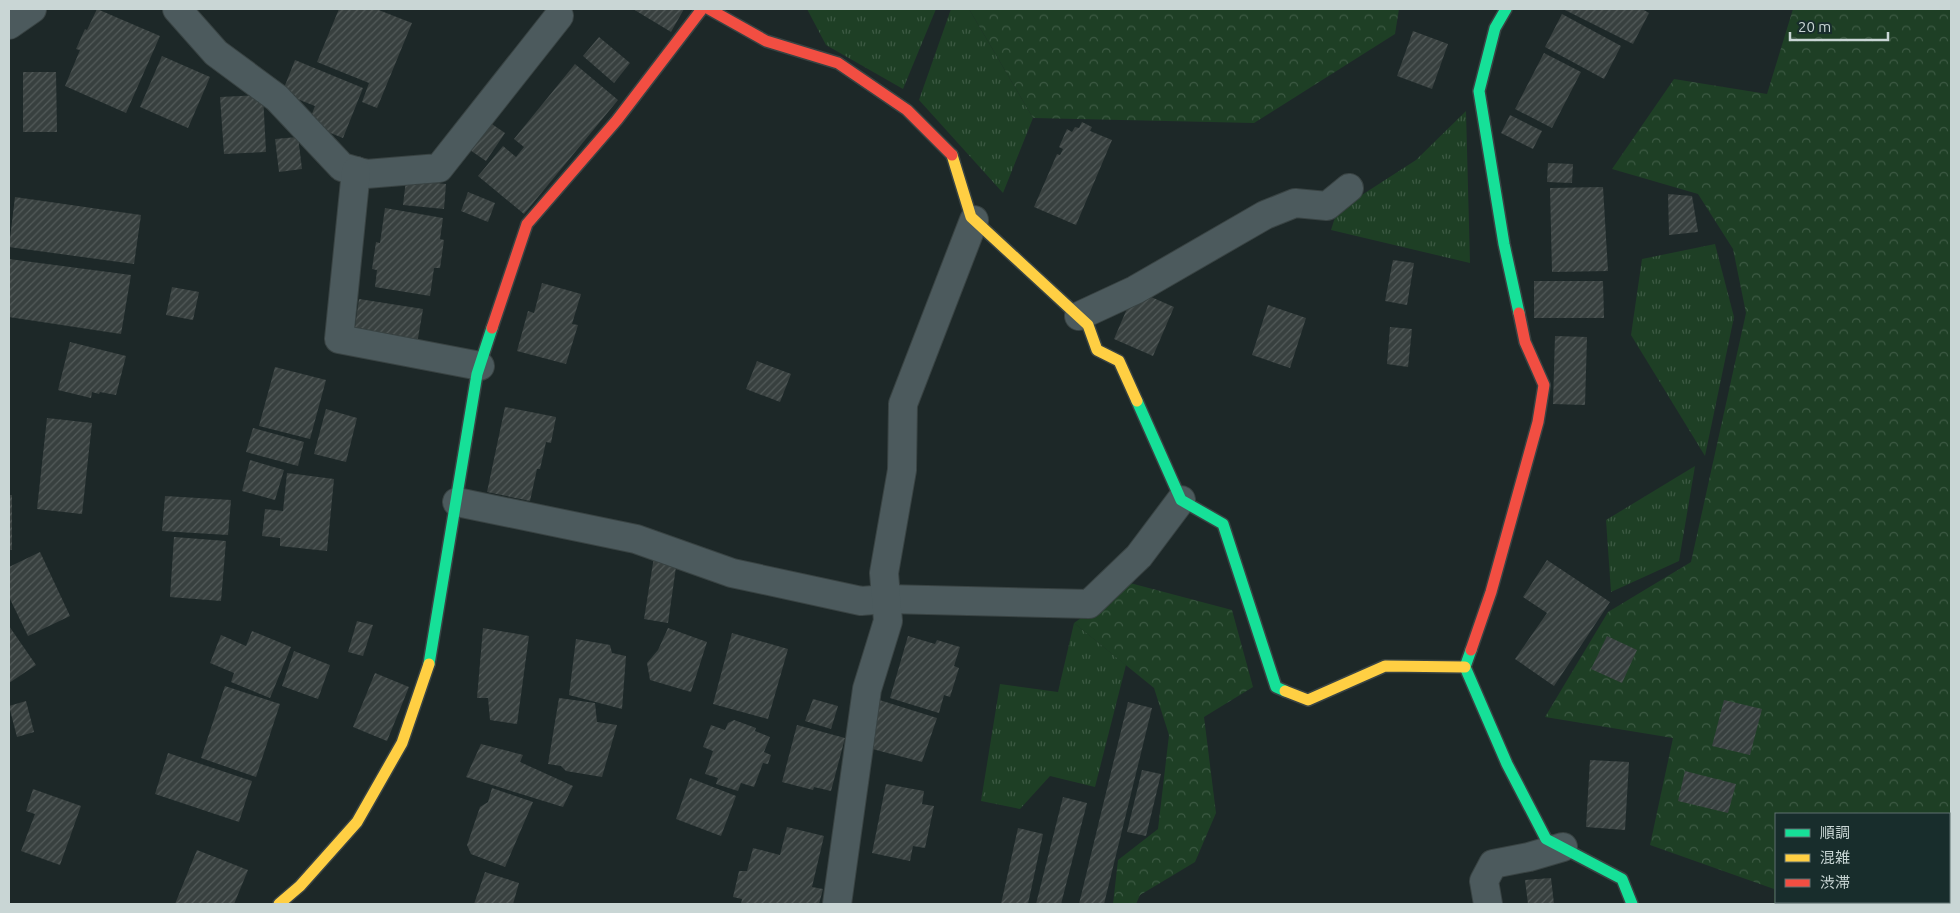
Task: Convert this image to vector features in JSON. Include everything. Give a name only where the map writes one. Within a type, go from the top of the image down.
[{"type":"street","points":[[9,25],[32,9]]},
{"type":"street","points":[[279,904],[300,886],[357,822],[402,743],[427,673],[480,366],[527,224],[617,120],[702,9]]},
{"type":"street","points":[[709,9],[766,41],[838,63],[907,110],[951,153],[971,217],[1088,324],[1097,350],[1119,361],[1180,500],[1223,524],[1276,687],[1308,700],[1385,666],[1464,668]]},
{"type":"street","points":[[1506,9],[1495,28],[1479,90],[1504,244],[1525,342],[1544,385],[1538,422],[1492,592],[1464,668],[1507,764],[1546,838],[1622,879],[1632,904]]},
{"type":"street","points":[[181,10],[216,53],[277,98],[342,167],[366,174],[439,168],[559,16]]},
{"type":"street","points":[[356,171],[339,339],[480,366]]},
{"type":"street","points":[[1079,316],[1135,290],[1265,215],[1294,203],[1328,206],[1349,188]]},
{"type":"street","points":[[837,904],[867,689],[888,621],[884,573],[902,470],[903,404],[974,220]]},
{"type":"street","points":[[457,502],[636,539],[732,573],[862,601],[1089,604],[1139,556],[1180,500]]},
{"type":"street","points":[[1488,904],[1484,881],[1493,864],[1529,857],[1562,847]]},
{"type":"green space","points":[[807,9],[936,9],[903,89],[826,45]]},
{"type":"green space","points":[[951,9],[969,9],[1033,118],[1003,193],[919,100]]},
{"type":"green space","points":[[969,9],[1399,9],[1395,34],[1254,123],[1033,118]]},
{"type":"green space","points":[[1793,9],[1951,9],[1951,904],[1774,904],[1774,889],[1650,845],[1673,738],[1545,717],[1608,612],[1691,562],[1746,313],[1733,249],[1698,194],[1612,169],[1674,79],[1767,94]]},
{"type":"green space","points":[[1466,111],[1470,263],[1331,230],[1337,211],[1416,160]]},
{"type":"green space","points":[[1715,244],[1734,317],[1705,456],[1631,335],[1642,259]]},
{"type":"green space","points":[[1695,466],[1679,561],[1611,592],[1606,520]]},
{"type":"green space","points":[[1130,583],[1232,610],[1253,687],[1204,717],[1216,813],[1195,862],[1140,895],[1136,904],[1113,904],[1118,860],[1158,829],[1169,735],[1154,688],[1074,623]]},
{"type":"green space","points":[[1074,623],[1126,665],[1095,787],[1050,776],[1020,809],[981,801],[1000,684],[1058,692]]},
{"type":"building","points":[[97,9],[160,36],[126,113],[65,86],[80,50],[76,49]]},
{"type":"building","points":[[339,9],[376,9],[412,23],[377,108],[362,102],[369,83],[317,62]]},
{"type":"building","points":[[633,9],[684,9],[671,32]]},
{"type":"building","points":[[1563,9],[1642,9],[1649,13],[1633,44]]},
{"type":"building","points":[[1562,14],[1621,46],[1604,79],[1545,47]]},
{"type":"building","points":[[1413,31],[1448,44],[1432,89],[1397,76]]},
{"type":"building","points":[[599,37],[630,63],[614,83],[583,56]]},
{"type":"building","points":[[1544,53],[1581,72],[1552,128],[1515,109]]},
{"type":"building","points":[[162,56],[210,77],[188,128],[140,107]]},
{"type":"building","points":[[295,60],[363,88],[343,138],[308,124],[315,106],[282,93]]},
{"type":"building","points":[[575,64],[618,100],[524,214],[478,176],[503,146],[516,157],[524,147],[514,139]]},
{"type":"building","points":[[23,72],[56,72],[57,132],[23,132]]},
{"type":"building","points":[[263,95],[266,152],[224,154],[220,97]]},
{"type":"building","points":[[1510,115],[1542,131],[1533,149],[1501,133]]},
{"type":"building","points":[[486,120],[505,133],[486,161],[467,148]]},
{"type":"building","points":[[1082,122],[1092,127],[1090,131],[1112,140],[1076,225],[1034,207],[1057,154],[1060,155],[1063,149],[1059,147],[1067,129],[1072,132],[1075,127],[1079,128]]},
{"type":"building","points":[[298,137],[302,169],[279,172],[275,139]]},
{"type":"building","points":[[1548,163],[1573,164],[1572,183],[1547,182]]},
{"type":"building","points":[[406,180],[446,184],[444,209],[403,205]]},
{"type":"building","points":[[1603,187],[1608,271],[1552,272],[1550,188]]},
{"type":"building","points":[[468,192],[495,203],[488,222],[461,211]]},
{"type":"building","points":[[1668,194],[1692,196],[1698,232],[1669,235]]},
{"type":"building","points":[[15,197],[141,215],[134,264],[9,247]]},
{"type":"building","points":[[385,208],[443,218],[440,239],[444,240],[440,268],[434,268],[430,296],[375,287],[377,270],[372,269],[376,242],[380,243]]},
{"type":"building","points":[[9,259],[131,275],[121,334],[9,317]]},
{"type":"building","points":[[1393,260],[1414,263],[1407,305],[1385,301]]},
{"type":"building","points":[[1534,281],[1603,281],[1604,318],[1534,318]]},
{"type":"building","points":[[542,283],[581,294],[572,324],[578,325],[566,364],[517,351],[528,311],[534,313]]},
{"type":"building","points":[[172,287],[199,292],[193,320],[166,315]]},
{"type":"building","points":[[1135,290],[1174,307],[1153,356],[1114,339]]},
{"type":"building","points":[[359,299],[423,309],[417,344],[354,334]]},
{"type":"building","points":[[1268,305],[1306,318],[1290,368],[1252,355]]},
{"type":"building","points":[[1390,327],[1412,329],[1408,367],[1387,364]]},
{"type":"building","points":[[1555,336],[1587,337],[1585,405],[1553,404]]},
{"type":"building","points":[[70,342],[126,356],[116,395],[92,392],[91,398],[58,390]]},
{"type":"building","points":[[757,361],[791,374],[780,402],[746,389]]},
{"type":"building","points":[[275,367],[326,380],[310,439],[259,426]]},
{"type":"building","points":[[505,407],[556,417],[551,443],[546,442],[540,469],[537,469],[530,501],[487,492]]},
{"type":"building","points":[[326,409],[357,418],[346,462],[314,454]]},
{"type":"building","points":[[47,418],[92,423],[82,514],[37,509]]},
{"type":"building","points":[[253,428],[304,442],[298,466],[246,452]]},
{"type":"building","points":[[250,460],[284,470],[275,500],[242,491]]},
{"type":"building","points":[[287,473],[334,479],[327,551],[280,546],[280,538],[262,536],[265,509],[283,511]]},
{"type":"building","points":[[9,495],[12,495],[12,550],[9,550]]},
{"type":"building","points":[[165,496],[231,500],[228,535],[162,531]]},
{"type":"building","points":[[174,537],[226,541],[221,601],[170,597]]},
{"type":"building","points":[[40,552],[70,616],[28,636],[9,597],[9,567]]},
{"type":"building","points":[[654,557],[677,560],[668,623],[644,619]]},
{"type":"building","points":[[1547,560],[1610,602],[1554,686],[1515,659],[1547,613],[1523,597]]},
{"type":"building","points":[[357,621],[373,625],[363,656],[348,652]]},
{"type":"building","points":[[9,626],[36,665],[9,683]]},
{"type":"building","points":[[483,628],[529,636],[517,724],[490,720],[488,698],[477,698]]},
{"type":"building","points":[[668,628],[707,642],[691,692],[650,680],[647,663],[658,650]]},
{"type":"building","points":[[252,631],[291,647],[270,698],[231,682],[234,673],[210,663],[221,635],[246,646]]},
{"type":"building","points":[[732,633],[788,649],[768,719],[713,704]]},
{"type":"building","points":[[908,636],[935,644],[937,640],[960,647],[954,666],[959,668],[950,697],[944,695],[939,713],[890,698]]},
{"type":"building","points":[[1607,636],[1637,650],[1622,683],[1591,669]]},
{"type":"building","points":[[576,639],[610,645],[612,653],[626,656],[622,709],[569,695]]},
{"type":"building","points":[[294,651],[330,665],[318,699],[282,686]]},
{"type":"building","points":[[375,673],[409,687],[387,741],[353,727]]},
{"type":"building","points":[[225,686],[280,704],[256,777],[201,758]]},
{"type":"building","points":[[559,698],[595,703],[597,722],[617,725],[602,777],[566,771],[561,766],[548,764]]},
{"type":"building","points":[[873,698],[937,718],[922,762],[861,746]]},
{"type":"building","points":[[813,699],[838,706],[831,729],[805,721]]},
{"type":"building","points":[[1724,700],[1762,709],[1750,755],[1712,746]]},
{"type":"building","points":[[26,701],[34,732],[17,737],[9,706]]},
{"type":"building","points":[[1128,702],[1152,708],[1104,904],[1079,904]]},
{"type":"building","points":[[734,720],[756,728],[755,731],[770,737],[764,752],[771,755],[768,764],[763,763],[754,787],[741,783],[738,791],[716,784],[718,778],[705,774],[713,751],[703,747],[711,725],[725,730],[728,723]]},
{"type":"building","points":[[797,725],[845,738],[831,791],[814,787],[813,790],[782,782]]},
{"type":"building","points":[[481,744],[523,755],[520,762],[573,786],[563,807],[466,777]]},
{"type":"building","points":[[168,753],[252,781],[239,822],[155,794]]},
{"type":"building","points":[[1590,760],[1629,762],[1625,830],[1586,827]]},
{"type":"building","points":[[1142,770],[1161,774],[1146,836],[1127,832]]},
{"type":"building","points":[[1685,771],[1736,784],[1728,813],[1678,801]]},
{"type":"building","points":[[690,778],[736,796],[721,836],[676,819]]},
{"type":"building","points":[[886,784],[924,791],[922,804],[934,806],[925,848],[913,846],[910,861],[872,853]]},
{"type":"building","points":[[492,788],[533,802],[505,867],[471,854],[467,845],[480,807],[488,802]]},
{"type":"building","points":[[33,789],[81,806],[60,865],[21,851],[35,814],[26,811]]},
{"type":"building","points":[[1063,797],[1087,803],[1061,904],[1036,904]]},
{"type":"building","points":[[787,827],[824,836],[812,887],[823,889],[819,904],[741,904],[742,899],[733,897],[739,871],[747,871],[753,848],[780,855]]},
{"type":"building","points":[[1018,828],[1043,834],[1028,904],[1001,904]]},
{"type":"building","points":[[197,850],[248,870],[234,904],[175,904]]},
{"type":"building","points":[[485,872],[519,883],[513,904],[474,904]]},
{"type":"building","points":[[1551,878],[1554,904],[1528,904],[1525,880]]},
{"type":"traffic: fast","points":[[1506,9],[1495,28],[1479,91],[1504,244],[1519,313]]},
{"type":"traffic: fast","points":[[429,664],[477,374],[492,328]]},
{"type":"traffic: fast","points":[[1137,401],[1181,500],[1223,524],[1276,687],[1285,691]]},
{"type":"traffic: fast","points":[[1471,650],[1465,667],[1507,764],[1546,839],[1622,879],[1632,904]]},
{"type":"traffic: slow","points":[[952,155],[971,217],[1088,325],[1097,350],[1119,361],[1137,401]]},
{"type":"traffic: slow","points":[[279,904],[300,886],[357,822],[402,743],[429,664]]},
{"type":"traffic: slow","points":[[1285,691],[1308,700],[1385,666],[1465,667]]},
{"type":"traffic: jam","points":[[492,328],[527,224],[617,120],[702,9]]},
{"type":"traffic: jam","points":[[709,9],[766,41],[838,63],[907,110],[952,155]]},
{"type":"traffic: jam","points":[[1471,650],[1491,592],[1538,422],[1544,385],[1525,342],[1519,313]]}]
